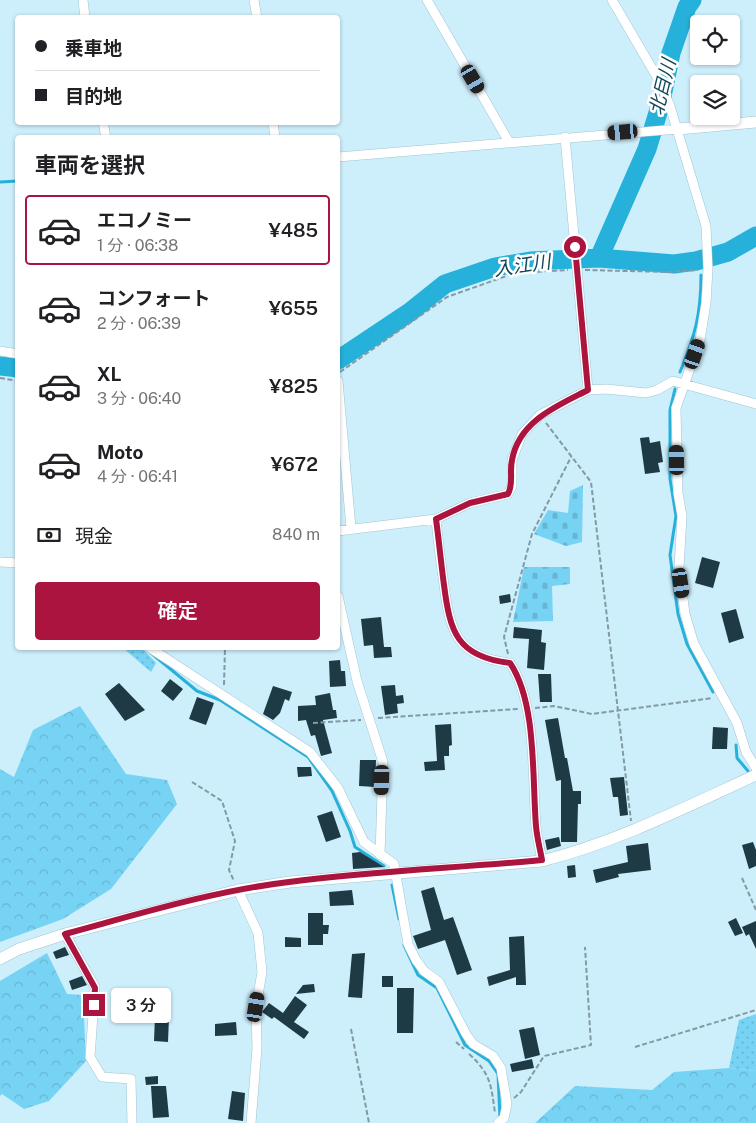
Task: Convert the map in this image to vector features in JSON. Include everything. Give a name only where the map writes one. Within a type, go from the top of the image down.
[{"type":"street","points":[[82,0],[85,15]]},
{"type":"street","points":[[254,0],[256,15]]},
{"type":"street","points":[[427,0],[509,142]]},
{"type":"street","points":[[612,0],[657,77],[670,106],[706,226],[708,269],[706,303],[700,340],[676,408],[678,493],[682,516],[679,568],[685,614],[694,644],[737,723],[746,752],[756,768]]},
{"type":"street","points":[[340,157],[756,122]]},
{"type":"street","points":[[565,137],[588,390]]},
{"type":"street","points":[[0,351],[15,354]]},
{"type":"street","points":[[340,531],[436,519],[470,503],[508,494],[512,486],[512,460],[522,434],[540,415],[588,390],[606,389],[646,393],[673,382],[685,383],[756,404]]},
{"type":"street","points":[[340,404],[351,528]]},
{"type":"street","points":[[436,519],[448,618],[456,636],[474,653],[492,661],[510,663],[520,677],[530,727],[536,828],[542,860]]},
{"type":"street","points":[[0,562],[15,563]]},
{"type":"street","points":[[340,605],[357,681],[383,762],[380,855]]},
{"type":"street","points":[[153,650],[310,752],[338,788],[364,842],[394,864],[408,944],[416,960],[424,971],[439,982],[473,1044],[493,1056],[502,1068],[507,1104],[499,1118]]},
{"type":"street","points":[[0,959],[19,949],[65,934],[238,890],[290,882],[542,860],[579,851],[632,831],[756,775]]},
{"type":"street","points":[[238,890],[258,933],[262,972],[256,1007],[257,1048],[251,1123]]},
{"type":"street","points":[[65,934],[95,988],[90,1057],[102,1077],[131,1078],[132,1123]]},
{"type":"path","points":[[340,373],[448,297],[515,273],[577,270],[669,272],[708,269]]},
{"type":"path","points":[[0,378],[15,380]]},
{"type":"path","points":[[540,415],[591,482],[632,831]]},
{"type":"path","points":[[510,663],[504,637],[522,566],[532,534],[572,457]]},
{"type":"path","points":[[223,697],[225,650]]},
{"type":"path","points":[[192,782],[222,801],[235,840],[229,870],[238,890]]},
{"type":"path","points":[[742,878],[756,910]]},
{"type":"path","points":[[507,1104],[521,1092],[544,1056],[591,1045],[585,947]]},
{"type":"path","points":[[635,1047],[756,1010]]},
{"type":"path","points":[[352,1029],[369,1123]]},
{"type":"path","points":[[456,1042],[483,1067],[490,1080],[499,1118]]},
{"type":"green space","points":[[583,485],[582,542],[566,546],[534,534],[548,510],[568,513],[570,491]]},
{"type":"green space","points":[[524,567],[570,567],[570,584],[552,586],[553,621],[513,622]]},
{"type":"green space","points":[[125,650],[144,650],[156,663],[151,672]]},
{"type":"green space","points":[[80,706],[126,774],[167,780],[177,804],[111,889],[63,919],[0,942],[0,769],[14,777],[33,730]]},
{"type":"green space","points":[[47,953],[67,994],[83,995],[86,1061],[49,1101],[24,1109],[2,1094],[0,1096],[0,981]]},
{"type":"green space","points":[[756,1014],[756,1071],[729,1068],[739,1020]]},
{"type":"green space","points":[[729,1068],[756,1071],[756,1123],[535,1123],[575,1086],[652,1090],[674,1072]]},
{"type":"building","points":[[649,437],[650,443],[660,441],[663,462],[658,463],[660,472],[645,474],[640,438]]},
{"type":"building","points":[[702,557],[720,562],[713,588],[695,583]]},
{"type":"building","points":[[510,594],[511,602],[500,604],[499,596]]},
{"type":"building","points":[[736,609],[744,638],[729,643],[721,613]]},
{"type":"building","points":[[381,617],[384,647],[391,647],[392,657],[374,658],[373,645],[364,646],[361,619]]},
{"type":"building","points":[[514,627],[542,630],[541,642],[546,643],[544,670],[527,668],[529,639],[513,638]]},
{"type":"building","points":[[340,660],[341,671],[345,671],[346,686],[330,687],[329,661]]},
{"type":"building","points":[[538,674],[551,674],[552,702],[540,702]]},
{"type":"building","points":[[170,679],[183,689],[173,701],[161,691]]},
{"type":"building","points":[[119,683],[145,710],[125,721],[105,694]]},
{"type":"building","points":[[395,685],[396,696],[403,695],[404,703],[397,704],[398,713],[385,715],[381,686]]},
{"type":"building","points":[[273,686],[292,692],[289,701],[285,699],[280,713],[273,720],[263,714]]},
{"type":"building","points":[[330,693],[333,710],[336,710],[337,718],[323,720],[332,753],[321,756],[315,735],[311,736],[306,720],[298,721],[298,706],[316,705],[315,696]]},
{"type":"building","points":[[197,697],[214,703],[206,725],[189,719]]},
{"type":"building","points":[[558,718],[573,791],[581,791],[581,804],[578,804],[577,842],[561,842],[561,780],[556,781],[545,720]]},
{"type":"building","points":[[451,724],[452,745],[449,746],[449,756],[444,756],[445,770],[425,771],[424,762],[437,761],[435,725]]},
{"type":"building","points":[[713,727],[728,728],[727,749],[712,749]]},
{"type":"building","points":[[360,760],[376,760],[375,787],[359,786]]},
{"type":"building","points":[[297,767],[311,767],[312,776],[298,777]]},
{"type":"building","points":[[624,777],[628,815],[620,816],[618,797],[613,797],[610,778]]},
{"type":"building","points":[[332,811],[341,837],[326,842],[317,816]]},
{"type":"building","points":[[559,837],[561,846],[547,850],[545,840]]},
{"type":"building","points":[[753,842],[756,850],[756,866],[749,869],[742,845]]},
{"type":"building","points":[[648,843],[651,870],[618,874],[619,877],[596,883],[593,870],[628,862],[626,846]]},
{"type":"building","points":[[360,852],[384,867],[353,869],[352,853]]},
{"type":"building","points":[[575,865],[576,877],[568,878],[567,866]]},
{"type":"building","points":[[434,887],[444,920],[453,917],[472,970],[457,975],[445,940],[418,949],[413,936],[431,930],[421,891]]},
{"type":"building","points":[[352,890],[354,905],[330,906],[329,892]]},
{"type":"building","points":[[308,913],[323,913],[323,925],[329,925],[328,934],[323,934],[323,945],[308,945]]},
{"type":"building","points":[[736,918],[743,933],[735,936],[728,922]]},
{"type":"building","points":[[756,921],[756,949],[749,934],[746,936],[742,927]]},
{"type":"building","points":[[524,936],[526,985],[516,985],[516,977],[489,986],[487,977],[510,970],[509,937]]},
{"type":"building","points":[[285,937],[301,938],[301,947],[285,947]]},
{"type":"building","points":[[65,947],[69,955],[56,959],[53,952]]},
{"type":"building","points":[[365,953],[362,998],[348,997],[352,954]]},
{"type":"building","points":[[82,976],[87,985],[72,990],[69,981]]},
{"type":"building","points":[[382,976],[393,976],[393,987],[382,987]]},
{"type":"building","points":[[314,984],[315,992],[296,994],[303,985]]},
{"type":"building","points":[[397,988],[414,988],[413,1033],[397,1033]]},
{"type":"building","points":[[295,996],[307,1005],[294,1022],[309,1032],[304,1039],[274,1017],[272,1019],[262,1012],[269,1003],[283,1013]]},
{"type":"building","points":[[155,1016],[169,1017],[168,1042],[154,1041]]},
{"type":"building","points":[[236,1022],[237,1035],[215,1036],[215,1024]]},
{"type":"building","points":[[534,1027],[540,1055],[525,1059],[519,1030]]},
{"type":"building","points":[[532,1059],[534,1068],[512,1072],[510,1064]]},
{"type":"building","points":[[158,1076],[158,1084],[146,1085],[145,1077]]},
{"type":"building","points":[[151,1086],[166,1086],[169,1117],[153,1118]]},
{"type":"building","points":[[232,1091],[245,1093],[243,1121],[228,1119]]},
{"type":"waterway","name":"北目川","points":[[599,258],[647,149],[660,106],[671,53],[687,7],[692,0]]},
{"type":"waterway","points":[[0,182],[15,181]]},
{"type":"waterway","name":"入江川","points":[[340,359],[410,312],[445,284],[495,267],[530,261],[599,258],[674,264],[696,261],[728,252],[756,236]]},
{"type":"waterway","points":[[680,372],[696,325],[700,302],[701,275]]},
{"type":"waterway","name":"入江川","points":[[0,366],[15,368]]},
{"type":"waterway","points":[[675,389],[670,410],[670,479],[676,516],[670,555],[678,614],[687,644],[713,692]]},
{"type":"waterway","points":[[151,653],[197,691],[220,700],[308,757],[332,791],[355,847],[384,866]]},
{"type":"waterway","points":[[736,745],[737,758],[748,771]]},
{"type":"waterway","points":[[392,885],[399,919]]},
{"type":"waterway","points":[[404,945],[418,975],[437,988],[465,1045],[489,1061],[498,1074],[500,1118]]},
{"type":"route","points":[[94,1005],[95,988],[65,934],[238,890],[290,882],[542,860],[536,828],[530,727],[520,677],[510,663],[492,661],[474,653],[456,636],[448,618],[436,519],[470,503],[499,498],[508,494],[512,486],[512,460],[522,434],[540,415],[588,390],[575,247]]}]
